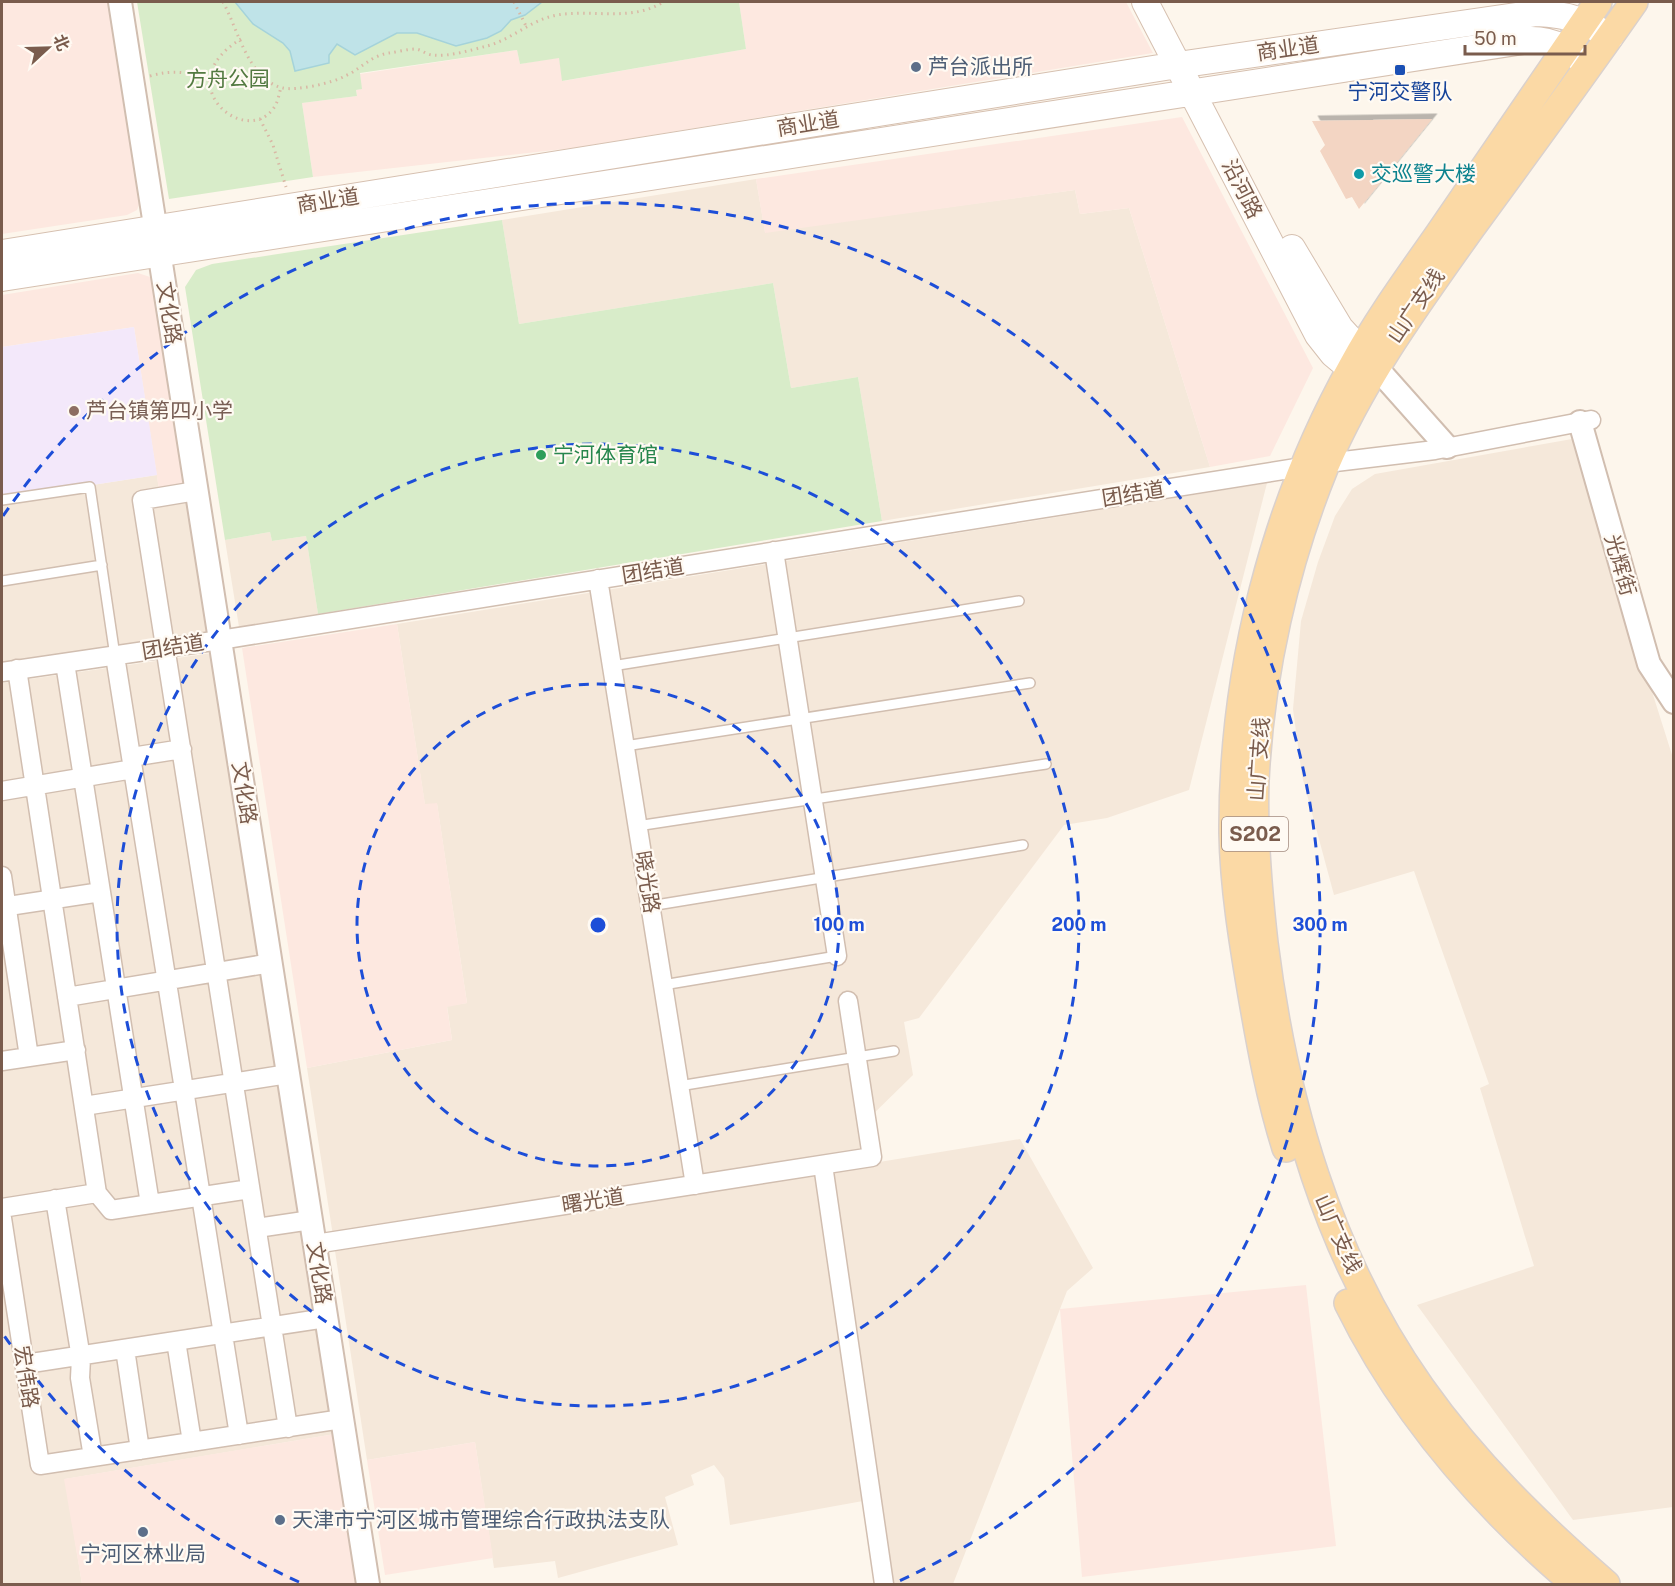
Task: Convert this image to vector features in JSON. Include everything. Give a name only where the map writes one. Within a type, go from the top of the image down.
[{"type":"main road","name":"沿河路","points":[[1145,2],[1186,64]]},
{"type":"main road","name":"沿河路","points":[[1161,2],[1199,90],[1308,277],[1364,367]]},
{"type":"main road","name":"山广支线","points":[[1364,367],[1407,316],[1634,2]]},
{"type":"main road","name":"商业道","points":[[2,278],[291,206],[1186,64],[1537,13],[1567,15],[1592,11],[1610,37]]},
{"type":"main road","name":"山广支线","points":[[1575,1584],[1546,1560],[1471,1485],[1415,1415],[1386,1372],[1352,1311],[1320,1244],[1274,1112],[1261,1050],[1239,911],[1233,834],[1240,714],[1264,584],[1282,523],[1315,465],[1364,367],[1592,11]]},
{"type":"main road","name":"商业道","points":[[2,253],[158,240],[1199,90],[1529,40],[1545,39],[1566,49],[1589,65]]},
{"type":"main road","name":"山广支线","points":[[1315,465],[1299,541],[1284,596],[1263,699],[1255,782],[1255,826],[1261,915],[1290,1097],[1314,1180],[1336,1236],[1371,1308],[1418,1384],[1490,1475],[1530,1516],[1606,1584]]},
{"type":"main road","points":[[1546,1560],[1556,1584]]},
{"type":"street","name":"文化路","points":[[120,2],[368,1584]]},
{"type":"street","points":[[1364,367],[1385,396],[1441,448]]},
{"type":"street","name":"团结道","points":[[9,671],[220,640],[1315,465],[1441,448],[1586,421]]},
{"type":"street","name":"光辉街","points":[[1586,421],[1657,657],[1674,686]]},
{"type":"street","name":"光辉街","points":[[1586,421],[1649,664],[1674,702]]},
{"type":"street","points":[[196,491],[142,500],[288,1428]]},
{"type":"street","points":[[774,551],[837,956]]},
{"type":"street","name":"晓光路","points":[[598,579],[695,1185]]},
{"type":"street","points":[[116,656],[239,1435]]},
{"type":"street","points":[[65,663],[150,1204]]},
{"type":"street","points":[[9,671],[35,785],[98,1193],[111,1210],[250,1189]]},
{"type":"street","points":[[2,791],[83,777],[182,749]]},
{"type":"street","points":[[2,876],[4,906],[29,1057]]},
{"type":"street","points":[[4,906],[101,892]]},
{"type":"street","points":[[68,998],[271,963]]},
{"type":"street","points":[[848,1001],[857,1057]]},
{"type":"street","points":[[2,1061],[76,1050]]},
{"type":"street","name":"曙光道","points":[[315,1244],[872,1157],[857,1057]]},
{"type":"street","points":[[84,1106],[288,1074]]},
{"type":"street","points":[[823,1165],[884,1584]]},
{"type":"street","points":[[2,1208],[98,1193]]},
{"type":"street","points":[[55,1199],[80,1355],[80,1378],[93,1457],[342,1419]]},
{"type":"street","name":"宏伟路","points":[[2,1218],[40,1465],[93,1457]]},
{"type":"street","points":[[257,1228],[311,1220]]},
{"type":"street","points":[[24,1364],[326,1318]]},
{"type":"street","points":[[176,1341],[192,1442]]},
{"type":"street","points":[[125,1349],[140,1450]]},
{"type":"lane","points":[[2,500],[90,487],[116,656]]},
{"type":"lane","points":[[2,581],[102,565]]},
{"type":"lane","points":[[612,666],[1019,601]]},
{"type":"lane","points":[[625,746],[1030,682]]},
{"type":"lane","points":[[638,826],[1046,764]]},
{"type":"lane","points":[[650,906],[1023,845]]},
{"type":"lane","points":[[663,984],[837,956]]},
{"type":"lane","points":[[679,1086],[894,1051]]},
{"type":"path","points":[[223,2],[256,70],[265,79],[280,87],[295,88],[345,77],[365,62],[385,54],[417,49],[433,55],[488,46],[513,36],[526,26],[556,15],[579,12],[620,14],[651,8],[663,2]]},
{"type":"path","points":[[514,2],[526,26]]},
{"type":"path","points":[[242,39],[222,54],[210,73],[209,81],[216,102],[223,110],[240,119],[261,119],[275,107],[280,87]]},
{"type":"path","points":[[133,80],[176,72],[197,75],[209,81]]},
{"type":"path","points":[[261,119],[273,145],[291,206]]},
{"type":"shaded area","points":[[2,2],[111,2],[141,200],[137,210],[127,215],[2,234]]},
{"type":"shaded area","points":[[739,2],[1126,2],[1153,53],[573,148],[313,177],[302,103],[357,96],[356,90],[361,89],[360,74],[517,50],[520,64],[559,57],[563,81],[746,49]]},
{"type":"shaded area","points":[[1182,117],[1313,368],[1270,456],[1210,467],[1129,208],[1080,214],[1075,190],[765,233],[756,179]]},
{"type":"shaded area","points":[[756,179],[765,232],[1075,190],[1080,214],[1129,208],[1210,467],[882,521],[858,377],[791,388],[773,283],[519,324],[502,220]]},
{"type":"shaded area","points":[[138,273],[153,278],[186,486],[159,490],[134,327],[2,347],[2,295]]},
{"type":"shaded area","name":"芦台镇第四小学","points":[[134,327],[157,475],[2,499],[2,347]]},
{"type":"shaded area","points":[[1572,439],[1673,758],[1673,1507],[1573,1520],[1417,1305],[1534,1266],[1480,1088],[1489,1084],[1414,871],[1334,895],[1302,776],[1293,709],[1301,621],[1318,562],[1335,516],[1352,489],[1375,474]]},
{"type":"shaded area","points":[[157,475],[159,490],[186,486],[209,634],[2,665],[2,499]]},
{"type":"shaded area","points":[[1267,483],[1189,790],[1107,818],[1064,825],[919,1018],[904,1022],[913,1075],[861,1126],[863,1150],[333,1236],[307,1068],[452,1040],[447,1006],[467,1003],[437,804],[425,805],[397,624]]},
{"type":"shaded area","points":[[270,532],[272,541],[306,536],[318,614],[239,627],[225,540]]},
{"type":"shaded area","points":[[397,624],[425,804],[437,803],[467,1003],[447,1007],[452,1040],[307,1068],[242,648]]},
{"type":"shaded area","points":[[212,653],[335,1434],[65,1479],[82,1584],[2,1584],[2,683]]},
{"type":"shaded area","points":[[1020,1139],[1093,1268],[1067,1291],[953,1584],[875,1584],[863,1501],[730,1525],[724,1478],[714,1465],[691,1475],[694,1485],[665,1497],[678,1545],[558,1578],[555,1561],[494,1568],[475,1442],[367,1460],[335,1251]]},
{"type":"shaded area","points":[[1306,1285],[1336,1546],[1082,1577],[1060,1309]]},
{"type":"shaded area","points":[[335,1434],[359,1584],[82,1584],[64,1479]]},
{"type":"shaded area","points":[[475,1442],[493,1558],[385,1575],[367,1460]]},
{"type":"green space","name":"方舟公园","points":[[137,2],[739,2],[746,49],[562,81],[559,58],[520,64],[517,50],[360,73],[362,89],[356,90],[357,96],[302,103],[313,177],[169,199]]},
{"type":"green space","name":"宁河体育馆","points":[[502,220],[519,324],[773,283],[791,388],[858,377],[882,521],[318,614],[306,536],[272,541],[270,532],[225,540],[185,287],[196,270],[212,264]]},
{"type":"water","points":[[235,2],[542,2],[525,15],[511,20],[501,31],[487,38],[456,46],[417,33],[397,33],[355,55],[337,44],[329,55],[329,63],[295,71],[290,51],[283,43],[253,24]]},
{"type":"building","name":"交巡警大楼","points":[[1432,119],[1359,209],[1352,197],[1346,199],[1320,151],[1325,145],[1312,121]]},
{"type":"place","name":"芦台派出所","points":[[916,67]]},
{"type":"place","name":"宁河交警队","points":[[1400,70]]},
{"type":"place","name":"交巡警大楼","points":[[1359,174]]},
{"type":"place","name":"芦台镇第四小学","points":[[74,411]]},
{"type":"place","name":"宁河体育馆","points":[[541,455]]},
{"type":"place","name":"天津市宁河区城市管理综合行政执法支队","points":[[280,1520]]},
{"type":"place","name":"宁河区林业局","points":[[143,1532]]}]
